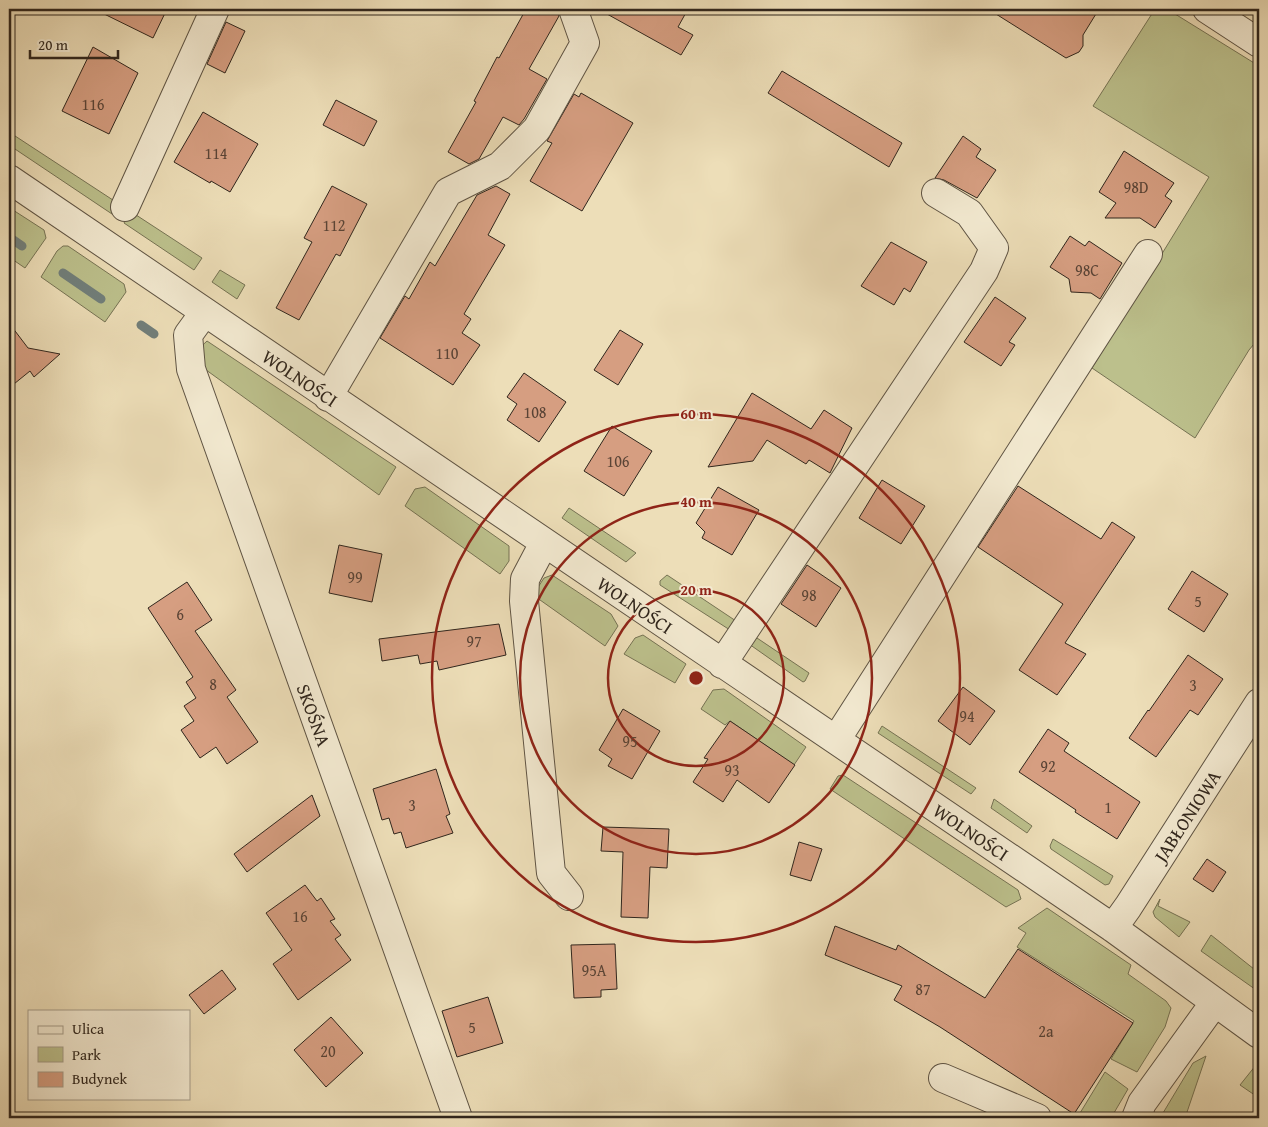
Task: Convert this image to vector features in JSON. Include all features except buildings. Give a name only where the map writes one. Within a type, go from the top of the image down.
[{"type":"street","points":[[124,207],[215,9]]},
{"type":"street","points":[[328,397],[448,192],[500,166],[537,129],[585,44],[573,9]]},
{"type":"street","points":[[1208,9],[1259,43]]},
{"type":"street","name":"WOLNOŚCI","points":[[9,180],[1113,928],[1259,1034]]},
{"type":"street","points":[[722,664],[984,271],[994,248],[969,213],[936,193]]},
{"type":"street","points":[[836,740],[1148,254]]},
{"type":"street","name":"SKOŚNA","points":[[204,313],[188,335],[191,369],[458,1118]]},
{"type":"street","points":[[544,543],[525,579],[524,601],[551,872],[569,896]]},
{"type":"street","name":"JABŁONIOWA","points":[[1113,928],[1259,703]]},
{"type":"street","points":[[1136,1118],[1142,1103],[1215,1002]]},
{"type":"street","points":[[943,1078],[1037,1118]]},
{"type":"green space","points":[[1155,9],[1167,9],[1259,66],[1259,338],[1249,350],[1195,438],[1092,368],[1209,177],[1093,106]]},
{"type":"green space","points":[[9,132],[119,204],[112,214],[9,145]]},
{"type":"green space","points":[[9,210],[13,210],[44,230],[46,238],[25,268],[9,257]]},
{"type":"green space","points":[[130,211],[202,258],[194,270],[124,223]]},
{"type":"green space","points":[[63,246],[68,246],[124,284],[126,292],[105,322],[41,277],[57,251]]},
{"type":"green space","points":[[220,270],[245,285],[237,299],[212,282]]},
{"type":"green space","points":[[207,341],[396,467],[379,495],[202,367],[211,391],[206,394],[199,373],[198,359],[202,347]]},
{"type":"green space","points":[[425,487],[509,546],[509,561],[500,574],[405,506],[415,489]]},
{"type":"green space","points":[[569,508],[636,553],[626,562],[562,518]]},
{"type":"green space","points":[[552,575],[611,614],[618,626],[605,646],[533,595],[544,578]]},
{"type":"green space","points":[[667,575],[736,621],[730,630],[660,585],[660,581]]},
{"type":"green space","points":[[643,635],[686,664],[675,683],[624,654],[635,638]]},
{"type":"green space","points":[[757,638],[809,673],[805,681],[803,682],[749,644]]},
{"type":"green space","points":[[724,689],[806,747],[794,765],[730,721],[725,725],[701,709],[713,690]]},
{"type":"green space","points":[[882,726],[976,788],[971,794],[878,733]]},
{"type":"green space","points":[[843,775],[1018,890],[1021,899],[1006,907],[830,789],[838,776]]},
{"type":"green space","points":[[994,799],[1032,826],[1027,833],[991,808]]},
{"type":"green space","points":[[1053,839],[1113,876],[1109,884],[1105,885],[1051,849],[1050,846]]},
{"type":"green space","points":[[1160,899],[1158,906],[1190,922],[1179,937],[1155,917],[1153,912]]},
{"type":"green space","points":[[1047,908],[1131,965],[1128,974],[1166,1001],[1171,1008],[1165,1027],[1137,1072],[1111,1059],[1134,1021],[1017,947],[1026,933],[1018,928]]},
{"type":"green space","points":[[1211,935],[1259,973],[1259,992],[1201,951]]},
{"type":"green space","points":[[1206,1056],[1185,1118],[1160,1118],[1193,1063]]},
{"type":"green space","points":[[1256,1065],[1259,1067],[1259,1098],[1240,1085]]},
{"type":"green space","points":[[1105,1072],[1128,1089],[1111,1118],[1077,1118]]},
{"type":"waterway","points":[[9,237],[22,246]]},
{"type":"waterway","points":[[63,273],[101,299]]},
{"type":"waterway","points":[[141,325],[154,334]]}]
